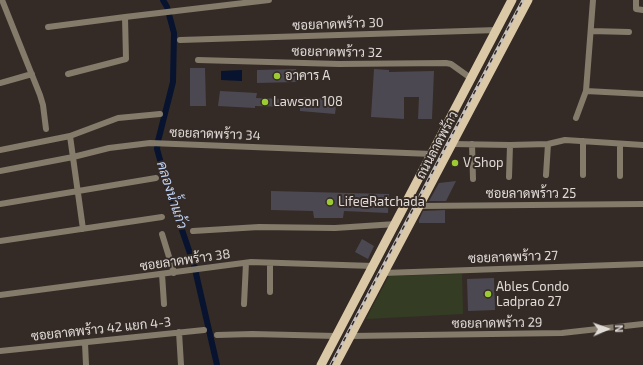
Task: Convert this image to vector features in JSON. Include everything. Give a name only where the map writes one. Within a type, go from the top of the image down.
[{"type":"main road","name":"ถนนลาดพร้าว","points":[[321,365],[512,0]]},
{"type":"main road","name":"ถนนลาดพร้าว","points":[[335,365],[528,0]]},
{"type":"street","points":[[2,0],[43,105],[46,129]]},
{"type":"street","points":[[48,27],[125,16],[269,0]]},
{"type":"street","points":[[576,118],[586,90],[593,0]]},
{"type":"street","points":[[636,0],[636,9],[643,10]]},
{"type":"street","points":[[68,74],[126,59],[125,16]]},
{"type":"street","name":"ซอยลาดพร้าว 30","points":[[180,40],[497,30]]},
{"type":"street","points":[[591,31],[629,32]]},
{"type":"street","name":"ซอยลาดพร้าว 32","points":[[198,60],[339,64],[446,63],[451,64],[472,79]]},
{"type":"street","points":[[0,83],[32,74]]},
{"type":"street","points":[[586,90],[643,94]]},
{"type":"street","points":[[0,150],[70,136],[118,118],[160,114]]},
{"type":"street","points":[[70,136],[83,229]]},
{"type":"street","points":[[452,144],[548,144],[566,140],[643,145]]},
{"type":"street","points":[[583,141],[583,175]]},
{"type":"street","name":"ซอยลาดพร้าว 34","points":[[0,171],[73,157],[109,148],[150,143],[432,154]]},
{"type":"street","points":[[472,144],[473,179]]},
{"type":"street","points":[[546,175],[548,144]]},
{"type":"street","points":[[620,144],[620,176]]},
{"type":"street","points":[[509,177],[510,145]]},
{"type":"street","points":[[0,204],[156,178]]},
{"type":"street","name":"ซอยลาดพร้าว 25","points":[[420,206],[643,204]]},
{"type":"street","points":[[0,241],[162,217]]},
{"type":"street","points":[[193,231],[260,227],[335,228],[396,224]]},
{"type":"street","points":[[162,234],[174,273]]},
{"type":"street","points":[[244,304],[246,263]]},
{"type":"street","name":"ซอยลาดพร้าว 38","points":[[0,295],[246,263],[374,266]]},
{"type":"street","points":[[270,263],[270,292]]},
{"type":"street","name":"ซอยลาดพร้าว 27","points":[[384,273],[643,264]]},
{"type":"street","points":[[162,274],[164,304]]},
{"type":"street","name":"ซอยลาดพร้าว 29","points":[[350,336],[562,333],[643,324]]},
{"type":"street","name":"ซอยลาดพร้าว 42 แยก 4-3","points":[[0,351],[204,330]]},
{"type":"street","points":[[180,332],[181,365]]},
{"type":"street","points":[[216,335],[252,334],[336,336]]},
{"type":"street","points":[[85,343],[86,365]]},
{"type":"green space","points":[[462,274],[463,314],[366,319],[389,276]]},
{"type":"water","points":[[242,70],[242,81],[221,80],[221,71]]},
{"type":"building","points":[[190,68],[205,68],[206,106],[190,106]]},
{"type":"building","name":"อาคาร A","points":[[296,69],[297,82],[257,83],[257,70]]},
{"type":"building","points":[[374,69],[389,70],[389,72],[434,71],[432,119],[418,119],[419,97],[404,97],[404,119],[371,117]]},
{"type":"building","points":[[220,91],[257,93],[256,98],[285,99],[285,107],[255,106],[255,108],[218,106]]},
{"type":"building","points":[[300,97],[337,99],[335,114],[300,111]]},
{"type":"building","points":[[456,181],[446,201],[429,201],[439,183]]},
{"type":"building","name":"Life@Ratchada","points":[[271,191],[389,194],[388,213],[344,211],[343,218],[314,218],[313,211],[271,210]]},
{"type":"building","points":[[445,210],[445,223],[419,223],[423,211]]},
{"type":"building","points":[[362,239],[374,246],[368,259],[355,252]]},
{"type":"building","points":[[494,278],[495,310],[468,311],[467,279]]},
{"type":"waterway","name":"คลองน้ำแก้ว","points":[[163,0],[167,7],[174,33],[173,82],[157,149],[169,192],[194,265],[217,365]]},
{"type":"railway","points":[[331,365],[523,0]]},
{"type":"place","name":"อาคาร A","points":[[277,76]]},
{"type":"place","name":"Lawson 108","points":[[265,102]]},
{"type":"place","name":"V Shop","points":[[455,163]]},
{"type":"place","name":"Life@Ratchada","points":[[330,202]]},
{"type":"place","name":"Ables Condo Ladprao 27","points":[[488,294]]}]
